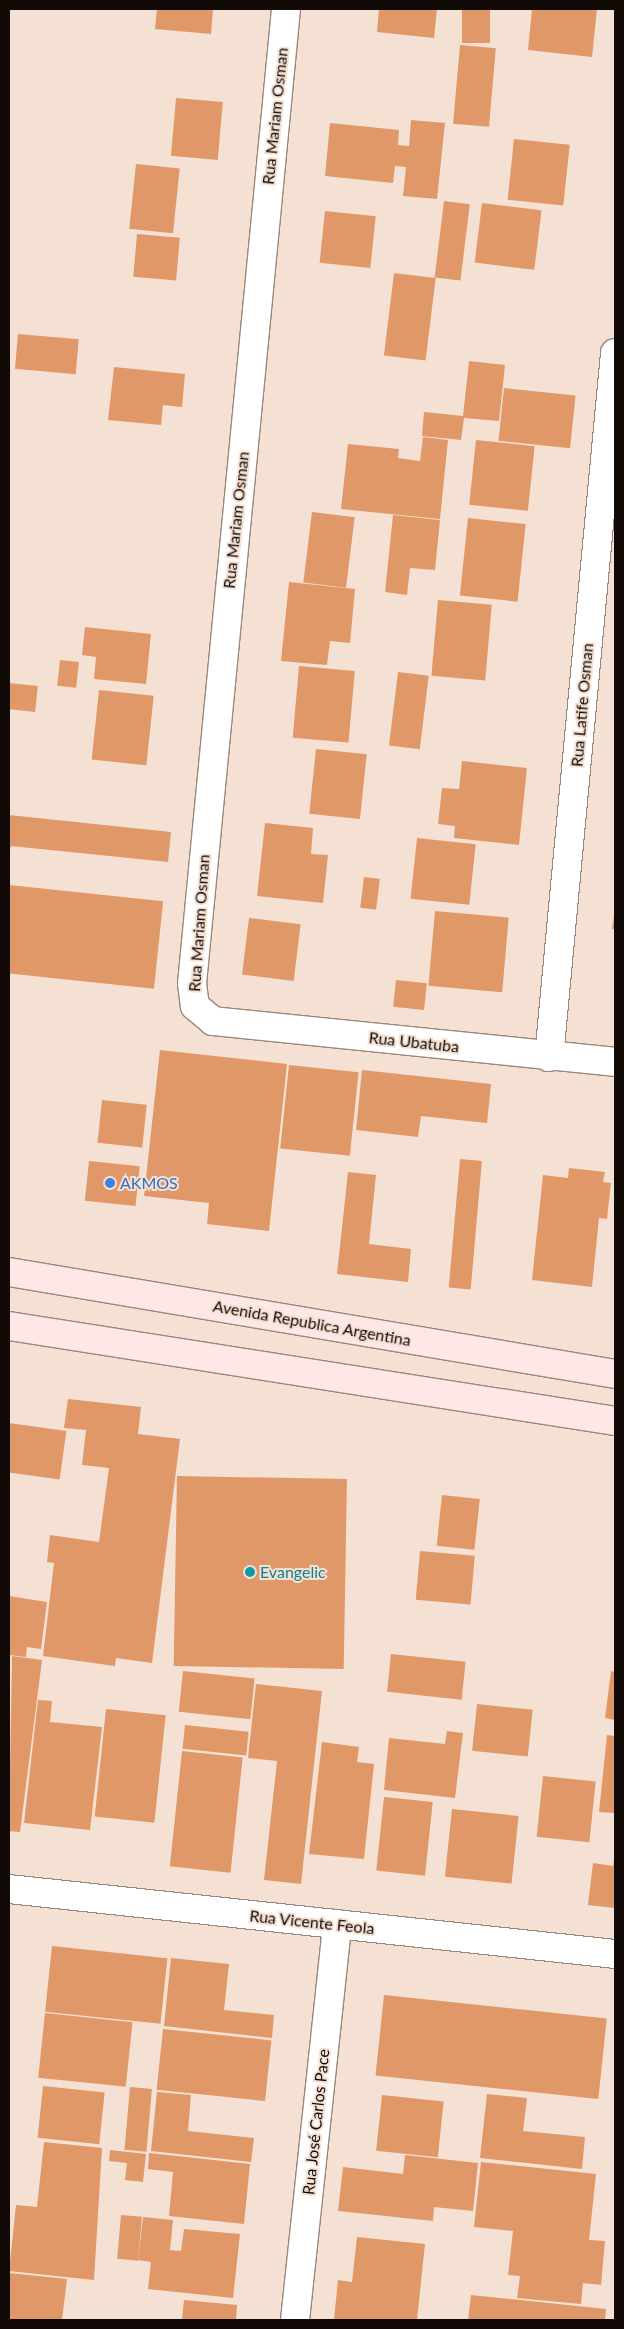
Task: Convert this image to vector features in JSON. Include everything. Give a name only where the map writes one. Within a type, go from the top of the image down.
[{"type":"main road","name":"Avenida Republica Argentina","points":[[9,1272],[615,1374]]},
{"type":"main road","points":[[9,1326],[615,1421]]},
{"type":"street","name":"Rua Mariam Osman","points":[[213,1021],[195,1006],[192,983],[286,9]]},
{"type":"street","name":"Rua Latife Osman","points":[[549,1057],[615,353]]},
{"type":"street","name":"Rua Ubatuba","points":[[213,1021],[549,1057],[615,1062]]},
{"type":"street","name":"Rua Vicente Feola","points":[[9,1889],[615,1954]]},
{"type":"street","name":"Rua José Carlos Pace","points":[[295,2320],[337,1924]]},
{"type":"building","points":[[157,9],[213,9],[211,34],[155,29]]},
{"type":"building","points":[[379,9],[437,9],[434,38],[377,32]]},
{"type":"building","points":[[462,9],[490,9],[490,43],[462,43]]},
{"type":"building","points":[[532,9],[597,9],[592,57],[528,50]]},
{"type":"building","points":[[460,45],[496,48],[489,127],[453,124]]},
{"type":"building","points":[[176,98],[223,102],[218,160],[171,156]]},
{"type":"building","points":[[411,120],[445,123],[437,199],[403,196],[406,167],[395,166],[393,183],[325,176],[330,123],[399,130],[398,145],[409,146]]},
{"type":"building","points":[[514,139],[570,145],[563,206],[508,200]]},
{"type":"building","points":[[136,164],[180,169],[173,233],[129,229]]},
{"type":"building","points":[[444,201],[470,204],[460,281],[435,277]]},
{"type":"building","points":[[482,203],[542,210],[534,270],[475,263]]},
{"type":"building","points":[[325,211],[376,216],[370,268],[320,263]]},
{"type":"building","points":[[137,234],[180,238],[176,281],[133,277]]},
{"type":"building","points":[[394,273],[436,278],[426,360],[384,355]]},
{"type":"building","points":[[18,334],[79,339],[76,374],[15,369]]},
{"type":"building","points":[[469,361],[505,365],[499,421],[464,418],[461,440],[422,436],[424,412],[463,416]]},
{"type":"building","points":[[114,367],[185,374],[182,407],[163,405],[161,425],[108,420]]},
{"type":"building","points":[[504,388],[576,396],[570,448],[498,441]]},
{"type":"building","points":[[423,437],[448,440],[440,519],[341,509],[348,444],[399,449],[398,458],[420,461]]},
{"type":"building","points":[[476,440],[535,446],[528,511],[469,505]]},
{"type":"building","points":[[312,512],[355,517],[346,588],[303,582]]},
{"type":"building","points":[[393,515],[440,520],[435,570],[410,568],[407,595],[385,592]]},
{"type":"building","points":[[468,518],[526,524],[518,602],[460,596]]},
{"type":"building","points":[[289,582],[355,589],[350,643],[330,641],[327,665],[281,661]]},
{"type":"building","points":[[438,600],[492,605],[485,680],[431,676]]},
{"type":"building","points":[[85,627],[151,634],[146,684],[94,679],[96,657],[82,655]]},
{"type":"building","points":[[60,660],[79,662],[76,688],[57,686]]},
{"type":"building","points":[[299,666],[355,671],[349,743],[293,738]]},
{"type":"building","points":[[398,672],[429,676],[420,749],[389,745]]},
{"type":"building","points":[[9,683],[38,686],[35,712],[9,709]]},
{"type":"building","points":[[99,690],[154,696],[146,765],[92,760]]},
{"type":"building","points":[[316,749],[367,754],[360,819],[309,814]]},
{"type":"building","points":[[462,761],[527,768],[519,845],[454,838],[455,826],[438,824],[442,788],[459,789]]},
{"type":"building","points":[[9,815],[171,832],[168,862],[11,846],[9,854]]},
{"type":"building","points":[[265,823],[313,828],[311,854],[328,855],[323,903],[257,896]]},
{"type":"building","points":[[417,838],[476,844],[469,905],[411,899]]},
{"type":"building","points":[[364,877],[380,879],[376,910],[360,908]]},
{"type":"building","points":[[9,885],[163,901],[154,989],[9,973]]},
{"type":"building","points":[[615,909],[615,929],[612,929]]},
{"type":"building","points":[[435,911],[509,917],[502,992],[428,986]]},
{"type":"building","points":[[249,918],[301,924],[294,981],[242,975]]},
{"type":"building","points":[[396,980],[427,983],[424,1010],[393,1007]]},
{"type":"building","points":[[160,1050],[287,1064],[269,1231],[207,1224],[209,1203],[144,1196]]},
{"type":"building","points":[[289,1065],[359,1072],[350,1156],[280,1149]]},
{"type":"building","points":[[362,1070],[491,1084],[487,1123],[421,1116],[418,1137],[356,1130]]},
{"type":"building","points":[[102,1100],[147,1105],[142,1147],[98,1143]]},
{"type":"building","points":[[460,1159],[482,1161],[471,1289],[449,1288]]},
{"type":"building","points":[[89,1161],[140,1166],[136,1206],[85,1201]]},
{"type":"building","points":[[569,1168],[605,1172],[603,1182],[611,1183],[607,1219],[599,1218],[592,1287],[532,1280],[543,1175],[568,1178]]},
{"type":"building","points":[[348,1172],[376,1175],[369,1244],[411,1249],[408,1282],[337,1274]]},
{"type":"building","points":[[68,1399],[141,1407],[138,1434],[180,1439],[152,1663],[116,1658],[115,1666],[43,1656],[54,1563],[47,1562],[50,1535],[99,1542],[109,1468],[82,1465],[86,1430],[64,1428]]},
{"type":"building","points":[[9,1423],[66,1431],[60,1480],[9,1472]]},
{"type":"building","name":"Evangelic","points":[[177,1476],[347,1479],[344,1669],[174,1666]]},
{"type":"building","points":[[442,1495],[480,1499],[474,1550],[437,1546]]},
{"type":"building","points":[[420,1551],[475,1556],[471,1605],[416,1600]]},
{"type":"building","points":[[9,1596],[47,1602],[41,1649],[27,1647],[26,1657],[9,1655]]},
{"type":"building","points":[[391,1654],[466,1662],[462,1700],[387,1692]]},
{"type":"building","points":[[12,1656],[42,1660],[20,1832],[9,1831]]},
{"type":"building","points":[[183,1671],[255,1679],[250,1719],[179,1712]]},
{"type":"building","points":[[611,1671],[615,1672],[615,1720],[605,1718]]},
{"type":"building","points":[[256,1684],[322,1691],[301,1884],[264,1880],[277,1761],[248,1758]]},
{"type":"building","points":[[38,1700],[52,1701],[50,1722],[102,1727],[90,1830],[24,1823]]},
{"type":"building","points":[[477,1704],[533,1710],[528,1757],[472,1751]]},
{"type":"building","points":[[106,1709],[166,1715],[154,1823],[95,1816]]},
{"type":"building","points":[[185,1725],[249,1732],[246,1756],[182,1749]]},
{"type":"building","points":[[447,1731],[463,1733],[455,1798],[384,1790],[389,1738],[445,1744]]},
{"type":"building","points":[[607,1735],[615,1736],[615,1813],[599,1812]]},
{"type":"building","points":[[322,1742],[359,1747],[357,1762],[374,1764],[364,1859],[309,1854]]},
{"type":"building","points":[[182,1751],[243,1757],[231,1873],[170,1866]]},
{"type":"building","points":[[543,1776],[596,1782],[589,1842],[537,1837]]},
{"type":"building","points":[[384,1797],[433,1802],[425,1876],[376,1871]]},
{"type":"building","points":[[452,1809],[519,1816],[512,1884],[445,1877]]},
{"type":"building","points":[[615,1853],[615,1908],[588,1905],[593,1863],[613,1866]]},
{"type":"building","points":[[52,1946],[167,1958],[160,2024],[45,2012]]},
{"type":"building","points":[[171,1958],[229,1964],[224,2010],[274,2015],[272,2038],[164,2026]]},
{"type":"building","points":[[384,1995],[607,2018],[598,2099],[376,2076]]},
{"type":"building","points":[[45,2013],[133,2022],[126,2087],[38,2078]]},
{"type":"building","points":[[163,2029],[271,2040],[265,2101],[157,2090]]},
{"type":"building","points":[[43,2086],[105,2092],[99,2144],[38,2138]]},
{"type":"building","points":[[130,2087],[152,2089],[146,2152],[125,2150]]},
{"type":"building","points":[[157,2092],[191,2095],[188,2131],[254,2138],[251,2162],[151,2151]]},
{"type":"building","points":[[487,2094],[527,2098],[523,2131],[585,2137],[582,2169],[480,2158]]},
{"type":"building","points":[[382,2095],[444,2101],[438,2157],[376,2151]]},
{"type":"building","points":[[44,2142],[102,2148],[94,2280],[9,2271],[16,2205],[37,2207]]},
{"type":"building","points":[[110,2150],[146,2154],[143,2182],[125,2180],[127,2163],[109,2161]]},
{"type":"building","points":[[149,2153],[250,2164],[244,2224],[169,2216],[173,2172],[148,2169]]},
{"type":"building","points":[[405,2155],[478,2163],[473,2211],[434,2207],[433,2221],[338,2211],[343,2167],[403,2174]]},
{"type":"building","points":[[481,2162],[596,2174],[589,2240],[605,2241],[601,2285],[583,2283],[581,2304],[517,2298],[520,2276],[508,2275],[513,2231],[474,2227]]},
{"type":"building","points":[[121,2215],[142,2217],[138,2261],[117,2259]]},
{"type":"building","points":[[143,2217],[173,2220],[170,2250],[181,2251],[184,2229],[240,2234],[233,2298],[148,2289],[151,2262],[138,2260]]},
{"type":"building","points":[[357,2237],[425,2244],[417,2320],[334,2320],[338,2280],[352,2282]]},
{"type":"building","points":[[9,2273],[67,2279],[62,2320],[9,2320]]},
{"type":"building","points":[[471,2295],[606,2309],[605,2320],[468,2320]]},
{"type":"building","points":[[184,2300],[237,2305],[236,2320],[182,2320]]},
{"type":"place","name":"AKMOS","points":[[110,1183]]},
{"type":"place","name":"Evangelic","points":[[250,1572]]}]
